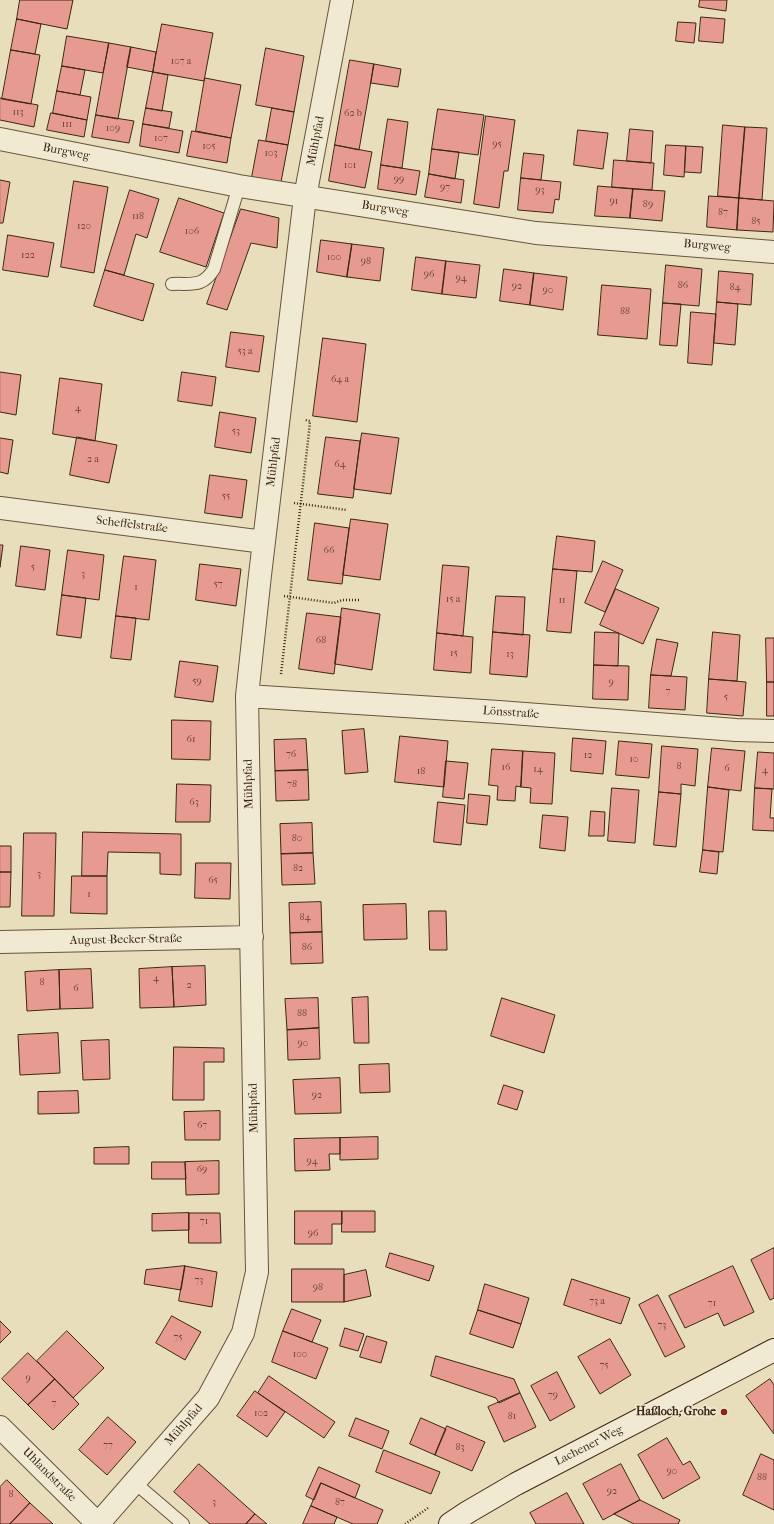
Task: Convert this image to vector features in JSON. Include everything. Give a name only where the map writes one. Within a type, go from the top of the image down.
[{"type":"street","name":"Mühlpfad","points":[[98,1524],[208,1398],[242,1333],[257,1272],[247,696],[305,197],[342,0]]},
{"type":"street","name":"Burgweg","points":[[0,139],[239,186],[536,233],[774,252]]},
{"type":"street","name":"Scheffelstraße","points":[[0,508],[264,542]]},
{"type":"street","name":"Lönsstraße","points":[[247,696],[499,712],[736,730],[774,731]]},
{"type":"street","name":"August-Becker-Straße","points":[[0,942],[252,937]]},
{"type":"street","name":"Lachener Weg","points":[[450,1524],[516,1484],[774,1350]]},
{"type":"street","name":"Uhlandstraße","points":[[0,1427],[98,1524]]},
{"type":"lane","points":[[172,284],[199,283],[208,279],[214,269],[239,186]]},
{"type":"lane","points":[[134,1482],[184,1524]]},
{"type":"path","points":[[278,698],[310,421],[280,415]]},
{"type":"path","points":[[270,500],[347,510]]},
{"type":"path","points":[[258,592],[334,603],[342,600],[361,600]]},
{"type":"building","points":[[20,0],[73,0],[67,29],[17,19]]},
{"type":"building","points":[[700,0],[727,0],[726,11],[699,7]]},
{"type":"building","points":[[701,17],[725,19],[723,43],[699,41]]},
{"type":"building","points":[[17,19],[41,24],[35,54],[11,50]]},
{"type":"building","points":[[678,22],[696,23],[694,43],[676,41]]},
{"type":"building","points":[[162,24],[213,33],[204,81],[153,72]]},
{"type":"building","points":[[67,36],[109,43],[103,73],[62,66]]},
{"type":"building","points":[[109,43],[131,47],[118,119],[96,115]]},
{"type":"building","points":[[131,47],[156,52],[153,72],[127,67]]},
{"type":"building","points":[[266,48],[304,56],[294,112],[256,105]]},
{"type":"building","points":[[11,50],[40,55],[31,104],[2,99]]},
{"type":"building","points":[[350,60],[374,64],[359,150],[335,145]]},
{"type":"building","points":[[374,64],[401,69],[398,87],[371,83]]},
{"type":"building","points":[[62,66],[85,70],[80,95],[57,91]]},
{"type":"building","points":[[153,72],[168,75],[162,111],[146,108]]},
{"type":"building","points":[[205,78],[241,85],[231,138],[196,131]]},
{"type":"building","points":[[57,91],[91,97],[87,120],[53,113]]},
{"type":"building","points":[[0,98],[38,105],[34,127],[0,120]]},
{"type":"building","points":[[146,108],[172,112],[169,128],[143,124]]},
{"type":"building","points":[[272,108],[294,112],[288,145],[266,141]]},
{"type":"building","points":[[438,109],[484,115],[478,155],[432,149]]},
{"type":"building","points":[[51,113],[87,120],[84,137],[47,130]]},
{"type":"building","points":[[96,115],[134,121],[129,143],[92,137]]},
{"type":"building","points":[[486,116],[515,120],[508,171],[504,171],[499,208],[474,204]]},
{"type":"building","points":[[388,119],[408,122],[402,168],[381,165]]},
{"type":"building","points":[[143,124],[183,131],[179,153],[140,146]]},
{"type":"building","points":[[723,125],[745,127],[739,198],[718,196]]},
{"type":"building","points":[[745,127],[767,128],[762,200],[739,198]]},
{"type":"building","points":[[630,129],[653,131],[651,163],[627,161]]},
{"type":"building","points":[[578,130],[608,133],[603,169],[574,165]]},
{"type":"building","points":[[192,131],[231,138],[227,163],[187,156]]},
{"type":"building","points":[[259,140],[288,145],[281,182],[252,177]]},
{"type":"building","points":[[335,145],[372,152],[365,188],[329,181]]},
{"type":"building","points":[[666,145],[686,146],[684,177],[664,175]]},
{"type":"building","points":[[686,146],[703,147],[701,173],[685,172]]},
{"type":"building","points":[[432,149],[459,152],[455,179],[429,174]]},
{"type":"building","points":[[524,153],[544,155],[541,180],[521,178]]},
{"type":"building","points":[[614,160],[654,163],[652,190],[612,187]]},
{"type":"building","points":[[381,165],[420,171],[416,195],[378,189]]},
{"type":"building","points":[[429,174],[464,180],[461,203],[425,197]]},
{"type":"building","points":[[521,178],[561,182],[559,200],[555,199],[553,213],[518,210]]},
{"type":"building","points":[[0,180],[10,182],[3,223],[0,223]]},
{"type":"building","points":[[74,181],[108,187],[94,273],[61,267]]},
{"type":"building","points":[[598,186],[633,189],[630,218],[595,216]]},
{"type":"building","points":[[633,189],[665,191],[662,221],[630,218]]},
{"type":"building","points":[[130,190],[159,199],[147,238],[136,234],[124,275],[105,270]]},
{"type":"building","points":[[709,196],[739,198],[737,230],[707,227]]},
{"type":"building","points":[[179,198],[224,213],[206,267],[160,252]]},
{"type":"building","points":[[739,198],[774,201],[773,232],[737,230]]},
{"type":"building","points":[[241,209],[279,218],[277,248],[251,243],[227,310],[207,304]]},
{"type":"building","points":[[8,235],[54,243],[48,277],[3,270]]},
{"type":"building","points":[[321,240],[352,244],[347,277],[317,272]]},
{"type":"building","points":[[352,244],[384,248],[380,281],[347,277]]},
{"type":"building","points":[[416,257],[446,261],[442,294],[412,290]]},
{"type":"building","points":[[446,261],[480,265],[476,298],[442,294]]},
{"type":"building","points":[[666,265],[702,269],[699,306],[663,303]]},
{"type":"building","points":[[504,269],[534,273],[530,305],[500,301]]},
{"type":"building","points":[[105,270],[154,284],[143,321],[94,306]]},
{"type":"building","points":[[719,271],[753,274],[751,305],[717,302]]},
{"type":"building","points":[[534,273],[567,277],[563,310],[530,305]]},
{"type":"building","points":[[602,285],[651,289],[647,339],[598,335]]},
{"type":"building","points":[[717,302],[738,304],[735,345],[714,343]]},
{"type":"building","points":[[663,303],[681,304],[677,346],[660,345]]},
{"type":"building","points":[[691,312],[716,314],[712,365],[688,363]]},
{"type":"building","points":[[231,332],[264,336],[259,372],[226,367]]},
{"type":"building","points":[[323,338],[366,344],[357,422],[313,416]]},
{"type":"building","points":[[0,372],[21,375],[16,415],[0,412]]},
{"type":"building","points":[[182,372],[216,377],[212,406],[178,401]]},
{"type":"building","points":[[60,378],[102,384],[95,441],[53,434]]},
{"type":"building","points":[[220,412],[256,418],[251,453],[215,447]]},
{"type":"building","points":[[362,433],[399,438],[391,494],[354,489]]},
{"type":"building","points":[[77,437],[117,445],[109,483],[70,475]]},
{"type":"building","points":[[326,437],[360,441],[353,498],[318,494]]},
{"type":"building","points":[[0,438],[13,440],[8,474],[0,472]]},
{"type":"building","points":[[210,475],[247,480],[242,518],[205,513]]},
{"type":"building","points":[[351,519],[388,524],[380,580],[343,575]]},
{"type":"building","points":[[315,523],[349,528],[342,584],[308,580]]},
{"type":"building","points":[[557,536],[595,541],[592,572],[553,569]]},
{"type":"building","points":[[0,545],[3,545],[0,567]]},
{"type":"building","points":[[21,546],[50,550],[45,590],[16,586]]},
{"type":"building","points":[[68,550],[104,555],[99,600],[62,595]]},
{"type":"building","points":[[124,556],[156,560],[149,620],[116,616]]},
{"type":"building","points":[[603,561],[623,570],[605,612],[585,603]]},
{"type":"building","points":[[200,564],[241,569],[236,606],[196,600]]},
{"type":"building","points":[[443,565],[469,567],[463,636],[437,633]]},
{"type":"building","points":[[553,569],[577,571],[571,633],[547,631]]},
{"type":"building","points":[[616,589],[659,608],[643,644],[600,625]]},
{"type":"building","points":[[62,595],[86,598],[81,638],[57,635]]},
{"type":"building","points":[[496,596],[525,597],[523,635],[493,632]]},
{"type":"building","points":[[342,608],[380,614],[372,670],[335,664]]},
{"type":"building","points":[[307,613],[341,617],[334,674],[299,669]]},
{"type":"building","points":[[116,616],[136,618],[131,660],[111,658]]},
{"type":"building","points":[[493,632],[530,635],[527,677],[490,674]]},
{"type":"building","points":[[595,632],[619,633],[618,666],[594,665]]},
{"type":"building","points":[[713,632],[740,635],[737,681],[709,679]]},
{"type":"building","points":[[437,633],[473,637],[471,673],[434,670]]},
{"type":"building","points":[[766,638],[774,638],[774,682],[767,682]]},
{"type":"building","points":[[657,639],[678,643],[671,676],[651,675]]},
{"type":"building","points":[[180,661],[218,666],[213,702],[175,697]]},
{"type":"building","points":[[594,665],[629,666],[628,700],[593,699]]},
{"type":"building","points":[[651,675],[687,677],[685,710],[649,708]]},
{"type":"building","points":[[709,679],[746,682],[743,716],[707,713]]},
{"type":"building","points":[[767,682],[774,682],[774,716],[767,716]]},
{"type":"building","points":[[172,720],[211,721],[210,760],[172,759]]},
{"type":"building","points":[[364,729],[368,772],[345,774],[342,731]]},
{"type":"building","points":[[400,736],[448,741],[444,787],[395,782]]},
{"type":"building","points":[[573,738],[606,741],[603,774],[571,771]]},
{"type":"building","points":[[306,739],[308,770],[275,771],[274,740]]},
{"type":"building","points":[[619,741],[652,744],[649,778],[616,775]]},
{"type":"building","points":[[662,746],[698,749],[695,786],[681,784],[681,794],[659,792]]},
{"type":"building","points":[[712,748],[745,751],[741,791],[708,787]]},
{"type":"building","points":[[492,749],[523,751],[521,787],[516,786],[515,801],[497,800],[498,786],[489,785]]},
{"type":"building","points":[[523,751],[555,753],[552,804],[530,803],[531,788],[521,787]]},
{"type":"building","points":[[758,752],[774,753],[774,789],[755,788]]},
{"type":"building","points":[[446,761],[468,763],[464,799],[443,797]]},
{"type":"building","points":[[308,770],[309,800],[276,801],[275,771]]},
{"type":"building","points":[[177,784],[211,785],[210,822],[176,822]]},
{"type":"building","points":[[708,787],[729,790],[723,852],[703,850]]},
{"type":"building","points":[[612,788],[639,790],[635,843],[608,841]]},
{"type":"building","points":[[755,788],[772,789],[770,818],[774,818],[774,831],[753,830]]},
{"type":"building","points":[[659,792],[681,794],[676,847],[654,845]]},
{"type":"building","points":[[469,794],[490,796],[487,825],[467,823]]},
{"type":"building","points":[[438,802],[465,805],[461,845],[434,842]]},
{"type":"building","points":[[591,811],[605,812],[604,836],[589,836]]},
{"type":"building","points":[[543,815],[568,817],[565,851],[540,848]]},
{"type":"building","points":[[312,823],[313,853],[281,854],[280,824]]},
{"type":"building","points":[[83,832],[181,834],[181,875],[160,874],[160,853],[108,852],[107,876],[82,876]]},
{"type":"building","points":[[24,833],[56,833],[54,916],[22,916]]},
{"type":"building","points":[[0,846],[11,846],[11,872],[0,872]]},
{"type":"building","points":[[703,850],[719,852],[717,874],[700,872]]},
{"type":"building","points":[[313,853],[315,884],[282,885],[281,854]]},
{"type":"building","points":[[196,863],[231,863],[230,899],[195,898]]},
{"type":"building","points":[[0,872],[11,872],[10,907],[0,907]]},
{"type":"building","points":[[72,876],[107,876],[107,914],[71,913]]},
{"type":"building","points":[[321,902],[322,932],[290,933],[289,903]]},
{"type":"building","points":[[406,904],[407,939],[364,940],[363,905]]},
{"type":"building","points":[[429,911],[446,911],[447,950],[430,950]]},
{"type":"building","points":[[322,932],[323,963],[291,964],[290,933]]},
{"type":"building","points":[[205,966],[206,1005],[174,1007],[172,967]]},
{"type":"building","points":[[172,967],[174,1007],[140,1008],[139,969]]},
{"type":"building","points":[[91,969],[93,1008],[60,1009],[59,970]]},
{"type":"building","points":[[59,970],[60,1009],[27,1011],[25,972]]},
{"type":"building","points":[[368,997],[369,1043],[354,1043],[352,998]]},
{"type":"building","points":[[318,998],[319,1028],[287,1030],[285,999]]},
{"type":"building","points":[[502,998],[555,1015],[544,1053],[491,1036]]},
{"type":"building","points":[[319,1028],[320,1059],[288,1060],[287,1030]]},
{"type":"building","points":[[58,1033],[60,1073],[20,1075],[18,1035]]},
{"type":"building","points":[[109,1040],[110,1079],[83,1080],[81,1041]]},
{"type":"building","points":[[174,1047],[224,1048],[224,1062],[204,1062],[204,1100],[173,1100]]},
{"type":"building","points":[[389,1064],[390,1092],[360,1093],[359,1065]]},
{"type":"building","points":[[340,1078],[341,1113],[295,1114],[293,1080]]},
{"type":"building","points":[[504,1085],[523,1091],[517,1110],[498,1104]]},
{"type":"building","points":[[78,1091],[79,1113],[38,1114],[38,1092]]},
{"type":"building","points":[[220,1111],[220,1140],[185,1140],[184,1112]]},
{"type":"building","points":[[378,1137],[378,1159],[340,1160],[340,1138]]},
{"type":"building","points":[[340,1138],[340,1154],[329,1154],[330,1170],[295,1171],[294,1139]]},
{"type":"building","points":[[129,1147],[129,1164],[94,1164],[94,1148]]},
{"type":"building","points":[[219,1161],[219,1194],[186,1195],[185,1162]]},
{"type":"building","points":[[152,1162],[185,1162],[186,1179],[152,1179]]},
{"type":"building","points":[[295,1211],[342,1211],[342,1224],[332,1224],[332,1244],[295,1244]]},
{"type":"building","points":[[342,1211],[375,1211],[375,1232],[342,1232]]},
{"type":"building","points":[[189,1213],[189,1230],[152,1231],[152,1214]]},
{"type":"building","points":[[189,1213],[220,1213],[221,1243],[189,1243]]},
{"type":"building","points":[[774,1248],[774,1298],[770,1300],[751,1260]]},
{"type":"building","points":[[390,1253],[434,1266],[429,1281],[386,1267]]},
{"type":"building","points":[[185,1266],[181,1290],[144,1284],[146,1270]]},
{"type":"building","points":[[185,1266],[217,1272],[212,1307],[179,1301]]},
{"type":"building","points":[[733,1266],[754,1312],[724,1326],[718,1313],[685,1328],[669,1296]]},
{"type":"building","points":[[292,1269],[344,1269],[344,1302],[292,1302]]},
{"type":"building","points":[[366,1270],[371,1296],[344,1302],[344,1275]]},
{"type":"building","points":[[572,1279],[630,1298],[621,1324],[564,1305]]},
{"type":"building","points":[[485,1284],[529,1298],[521,1324],[478,1310]]},
{"type":"building","points":[[658,1295],[685,1347],[665,1357],[639,1305]]},
{"type":"building","points":[[292,1309],[321,1320],[312,1342],[283,1331]]},
{"type":"building","points":[[478,1310],[521,1324],[513,1348],[470,1334]]},
{"type":"building","points":[[172,1316],[201,1332],[185,1360],[156,1343]]},
{"type":"building","points":[[0,1321],[11,1332],[0,1343]]},
{"type":"building","points":[[345,1328],[364,1334],[358,1351],[340,1346]]},
{"type":"building","points":[[67,1331],[104,1368],[73,1398],[37,1361]]},
{"type":"building","points":[[283,1331],[328,1348],[316,1379],[272,1362]]},
{"type":"building","points":[[367,1336],[387,1342],[381,1363],[360,1357]]},
{"type":"building","points":[[610,1339],[631,1375],[600,1394],[578,1357]]},
{"type":"building","points":[[28,1353],[55,1379],[28,1405],[2,1379]]},
{"type":"building","points":[[436,1356],[514,1379],[520,1393],[499,1403],[496,1398],[431,1376]]},
{"type":"building","points":[[557,1372],[575,1407],[550,1421],[531,1386]]},
{"type":"building","points":[[269,1376],[335,1422],[324,1438],[258,1393]]},
{"type":"building","points":[[55,1379],[79,1404],[53,1430],[28,1405]]},
{"type":"building","points":[[770,1379],[774,1385],[774,1434],[746,1396]]},
{"type":"building","points":[[255,1391],[285,1412],[267,1437],[237,1416]]},
{"type":"building","points":[[520,1393],[536,1427],[504,1442],[488,1407]]},
{"type":"building","points":[[108,1417],[136,1442],[107,1475],[79,1450]]},
{"type":"building","points":[[356,1418],[389,1431],[382,1449],[349,1436]]},
{"type":"building","points":[[421,1418],[446,1429],[435,1455],[410,1444]]},
{"type":"building","points":[[447,1426],[485,1442],[472,1471],[435,1455]]},
{"type":"building","points":[[667,1438],[683,1465],[690,1461],[700,1478],[663,1499],[638,1455]]},
{"type":"building","points":[[384,1450],[440,1472],[431,1494],[376,1472]]},
{"type":"building","points":[[761,1454],[774,1460],[774,1510],[743,1495]]},
{"type":"building","points":[[199,1464],[255,1514],[246,1524],[210,1524],[174,1492]]},
{"type":"building","points":[[621,1464],[640,1500],[603,1520],[583,1484]]},
{"type":"building","points":[[319,1467],[360,1485],[355,1498],[321,1483],[314,1500],[306,1496]]},
{"type":"building","points":[[7,1480],[30,1503],[10,1524],[0,1524],[0,1487]]},
{"type":"building","points":[[321,1483],[383,1510],[377,1524],[353,1524],[311,1506]]},
{"type":"building","points":[[567,1493],[584,1524],[536,1524],[530,1513]]},
{"type":"building","points":[[640,1500],[680,1520],[678,1524],[634,1524],[614,1514]]},
{"type":"building","points":[[30,1503],[53,1524],[10,1524]]},
{"type":"building","points":[[311,1506],[337,1517],[334,1524],[303,1524]]},
{"type":"building","points":[[255,1514],[267,1524],[246,1524]]},
{"type":"place","name":"Haßloch, Grohe","points":[[724,1412]]}]
